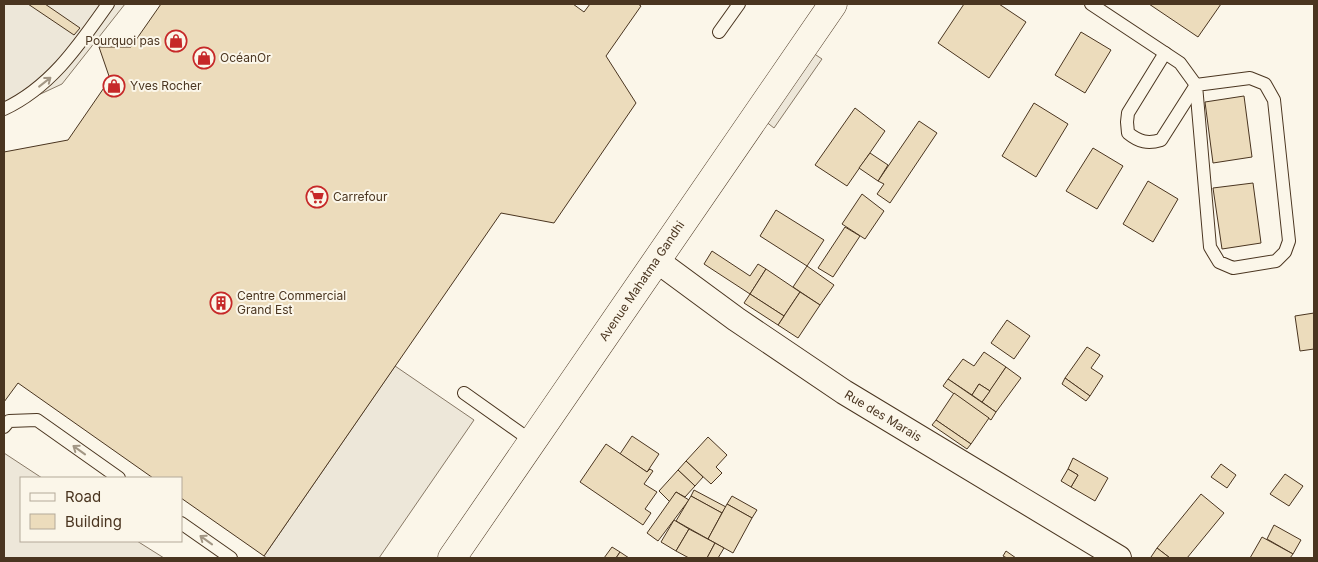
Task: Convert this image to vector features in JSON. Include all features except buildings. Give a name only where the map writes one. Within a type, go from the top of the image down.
[{"type":"main road","name":"Avenue Mahatma Gandhi","points":[[452,558],[833,4]]},
{"type":"street","name":"Rue des Marais","points":[[656,260],[736,319],[844,392],[1118,558]]},
{"type":"lane","points":[[4,109],[18,102],[50,79],[76,49],[108,4]]},
{"type":"lane","points":[[719,32],[739,4]]},
{"type":"lane","points":[[1091,4],[1180,63],[1196,85],[1210,247],[1219,262],[1233,268],[1276,261],[1284,252],[1289,240],[1274,100],[1265,84],[1250,78],[1196,85]]},
{"type":"lane","points":[[1165,53],[1128,112],[1128,133],[1135,139],[1144,142],[1152,143],[1161,140],[1196,85]]},
{"type":"lane","points":[[464,393],[533,442]]},
{"type":"lane","points":[[4,427],[10,422],[37,420],[118,477]]},
{"type":"lane","points":[[182,524],[231,558]]},
{"type":"shaded area","points":[[4,4],[125,4],[62,84],[4,111]]},
{"type":"shaded area","points":[[813,53],[822,59],[774,128],[765,121]]},
{"type":"shaded area","points":[[395,366],[474,420],[379,558],[267,558],[264,556]]},
{"type":"shaded area","points":[[4,453],[40,477],[20,477],[20,542],[139,542],[164,558],[4,558]]},
{"type":"place","name":"Pourquoi pas","points":[[176,41]]},
{"type":"place","name":"OcéanOr","points":[[204,58]]},
{"type":"place","name":"Yves Rocher","points":[[114,86]]},
{"type":"place","name":"Carrefour","points":[[317,197]]},
{"type":"place","name":"Centre Commercial Grand Est","points":[[221,303]]}]
